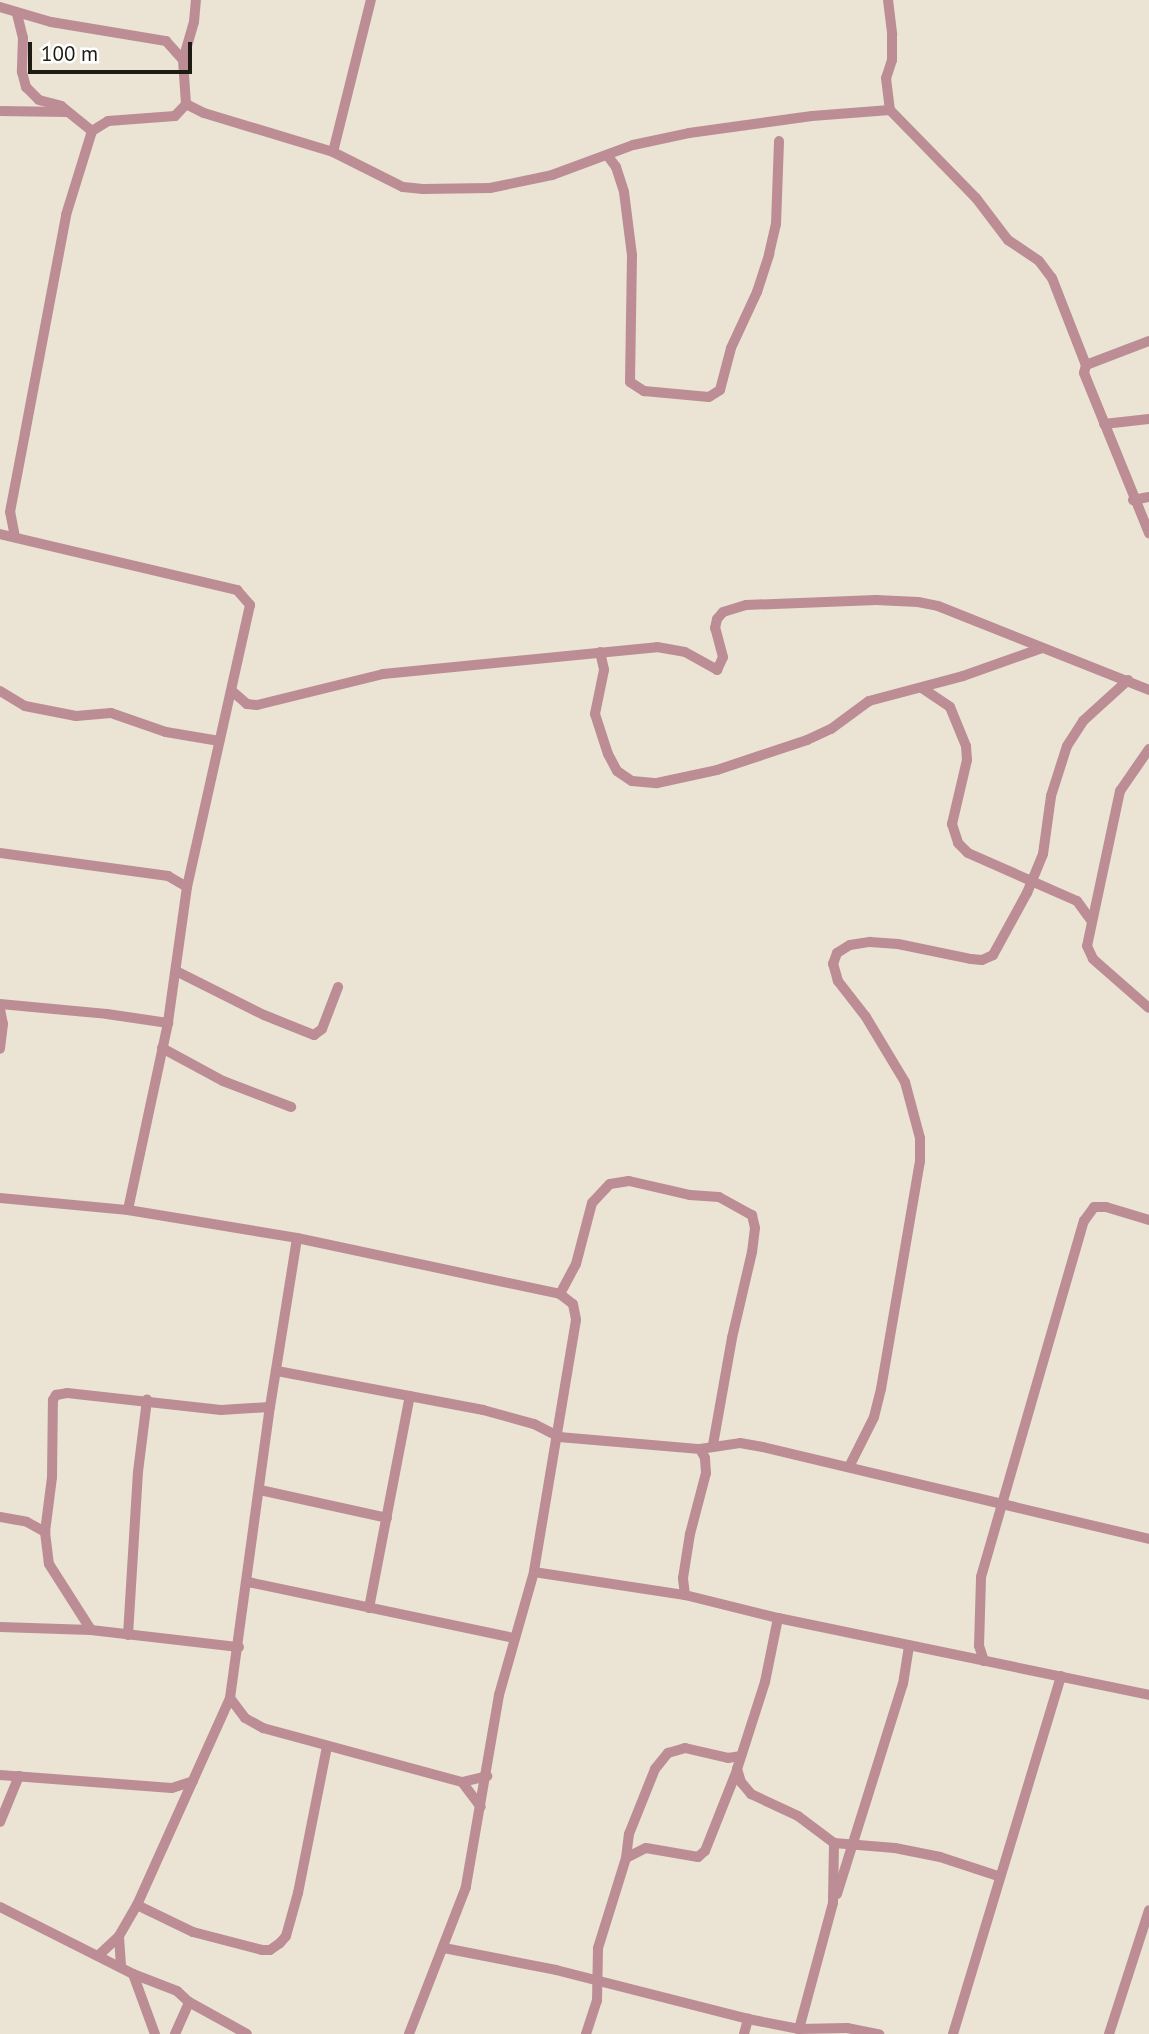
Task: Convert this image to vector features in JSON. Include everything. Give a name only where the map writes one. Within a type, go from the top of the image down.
[{"type":"street","points":[[15,537],[10,512],[27,419],[66,215],[92,131],[108,121],[175,116],[186,104],[183,60],[194,22],[196,0]]},
{"type":"street","points":[[888,0],[892,60],[886,78],[890,110],[976,198],[1007,240],[1039,261],[1052,278],[1086,365],[1084,373],[1133,500],[1149,533]]},
{"type":"street","points":[[332,152],[367,1]]},
{"type":"street","points":[[0,7],[17,14],[166,41],[183,60]]},
{"type":"street","points":[[17,14],[23,38],[22,72],[26,87],[39,100],[69,113],[92,131]]},
{"type":"street","points":[[186,104],[204,113],[332,152],[403,187],[423,189],[490,188],[552,175],[633,145],[689,133],[845,112],[890,110]]},
{"type":"street","points":[[0,111],[69,113]]},
{"type":"street","points":[[607,155],[616,167],[624,192],[632,255],[630,382],[635,388],[644,391],[709,397],[720,390],[731,348],[757,292],[769,254],[778,201],[779,141]]},
{"type":"street","points":[[1086,365],[1149,341]]},
{"type":"street","points":[[1104,424],[1149,419]]},
{"type":"street","points":[[1133,500],[1149,497]]},
{"type":"street","points":[[0,534],[237,590],[246,596],[250,605],[187,887],[167,1023],[128,1210]]},
{"type":"street","points":[[232,691],[247,704],[257,705],[383,674],[657,647],[673,648],[717,670],[723,657],[715,628],[717,619],[723,612],[746,605],[876,600],[938,606],[1149,690]]},
{"type":"street","points":[[600,652],[604,670],[597,697],[597,723],[617,771],[632,781],[657,783],[717,770],[819,734],[869,701],[922,688],[1042,648]]},
{"type":"street","points":[[849,1467],[874,1417],[881,1389],[920,1162],[920,1138],[899,1070],[866,1017],[838,981],[833,964],[837,953],[850,945],[870,942],[898,944],[982,960],[993,956],[1034,880],[1044,854],[1051,796],[1067,746],[1083,721],[1128,680]]},
{"type":"street","points":[[922,688],[950,706],[966,746],[967,760],[952,824],[958,844],[968,853],[1077,901],[1091,920]]},
{"type":"street","points":[[0,691],[25,706],[76,716],[111,713],[166,732],[219,741]]},
{"type":"street","points":[[1149,749],[1120,790],[1087,946],[1093,959],[1149,1008]]},
{"type":"street","points":[[0,853],[169,876],[187,887]]},
{"type":"street","points":[[1077,901],[1098,890]]},
{"type":"street","points":[[176,971],[264,1015],[314,1035],[322,1028],[338,987]]},
{"type":"street","points":[[0,1049],[3,1024],[0,1007],[107,1014],[167,1023]]},
{"type":"street","points":[[162,1048],[223,1081],[290,1107]]},
{"type":"street","points":[[561,1294],[576,1264],[592,1203],[601,1190],[610,1184],[629,1181],[690,1195],[719,1198],[752,1215],[755,1228],[752,1252],[732,1338],[713,1445]]},
{"type":"street","points":[[0,1198],[128,1210],[297,1238],[561,1294],[573,1304],[576,1320],[559,1437],[534,1572],[499,1695],[467,1887],[409,2034]]},
{"type":"street","points":[[984,1661],[979,1646],[981,1577],[1000,1504],[1088,1212],[1094,1208],[1106,1207],[1149,1220]]},
{"type":"street","points":[[100,1954],[119,1937],[137,1905],[230,1698],[270,1407],[297,1238]]},
{"type":"street","points":[[277,1371],[483,1409],[534,1424],[559,1437],[700,1449],[713,1445],[752,1445],[1149,1539]]},
{"type":"street","points":[[91,1630],[49,1563],[45,1532],[52,1477],[53,1400],[56,1395],[67,1393],[147,1400],[221,1410],[270,1407]]},
{"type":"street","points":[[369,1608],[410,1396]]},
{"type":"street","points":[[128,1635],[138,1472],[147,1400]]},
{"type":"street","points":[[685,1595],[683,1578],[690,1534],[706,1473],[705,1458],[700,1449]]},
{"type":"street","points":[[260,1490],[387,1518]]},
{"type":"street","points":[[0,1517],[27,1522],[45,1532]]},
{"type":"street","points":[[534,1572],[685,1595],[778,1618],[1149,1695]]},
{"type":"street","points":[[247,1582],[514,1639]]},
{"type":"street","points":[[626,1858],[646,1847],[698,1857],[705,1851],[737,1769],[765,1682],[778,1618]]},
{"type":"street","points":[[0,1627],[91,1630],[239,1647]]},
{"type":"street","points":[[799,2029],[833,1903],[903,1684],[909,1645]]},
{"type":"street","points":[[953,2034],[998,1876],[1061,1676]]},
{"type":"street","points":[[230,1698],[245,1718],[263,1728],[462,1782],[487,1776]]},
{"type":"street","points":[[137,1905],[193,1932],[262,1950],[270,1950],[280,1943],[298,1893],[327,1747]]},
{"type":"street","points":[[586,2034],[597,2001],[598,1948],[626,1858],[629,1835],[648,1786],[668,1753],[685,1748],[728,1758],[740,1756]]},
{"type":"street","points":[[737,1769],[741,1782],[751,1794],[798,1816],[834,1843],[875,1846],[940,1857],[998,1876]]},
{"type":"street","points":[[0,1775],[172,1788],[193,1781]]},
{"type":"street","points":[[0,1822],[19,1776]]},
{"type":"street","points":[[462,1782],[481,1807]]},
{"type":"street","points":[[172,1788],[182,1806]]},
{"type":"street","points":[[833,1903],[834,1843]]},
{"type":"street","points":[[0,1907],[100,1954],[133,1974],[177,1991],[189,2002],[247,2034]]},
{"type":"street","points":[[1109,2034],[1149,1910]]},
{"type":"street","points":[[119,1937],[121,1966]]},
{"type":"street","points":[[444,1948],[599,1980],[748,2019],[799,2029],[847,2028],[879,2034]]},
{"type":"street","points":[[133,1974],[155,2034]]},
{"type":"street","points":[[175,2034],[189,2002]]},
{"type":"street","points":[[744,2034],[748,2019]]}]
